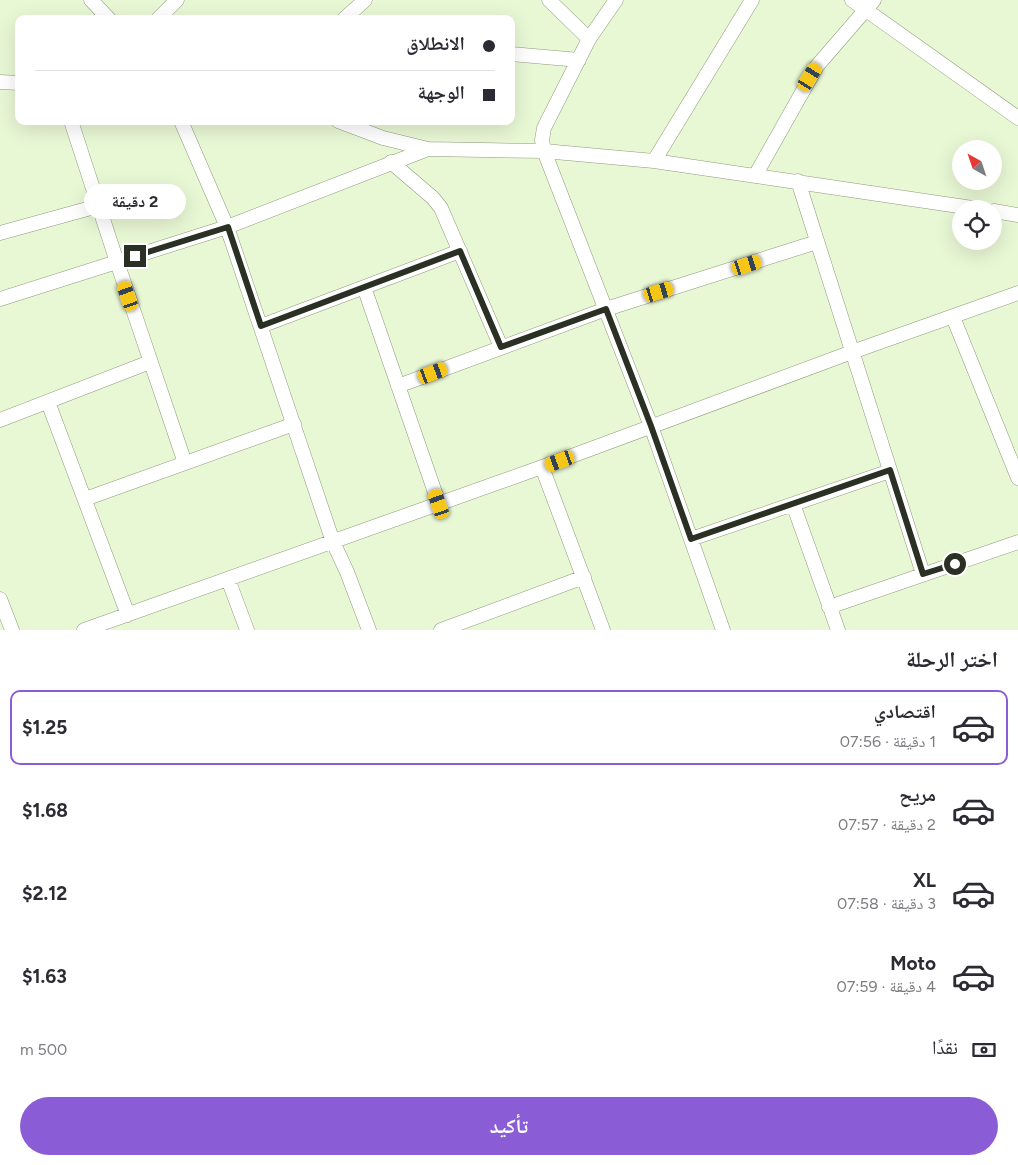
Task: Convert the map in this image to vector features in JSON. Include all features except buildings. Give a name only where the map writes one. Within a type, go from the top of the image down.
[{"type":"street","points":[[91,0],[105,15]]},
{"type":"street","points":[[162,15],[177,0]]},
{"type":"street","points":[[351,15],[365,0]]},
{"type":"street","points":[[549,0],[588,40]]},
{"type":"street","points":[[616,0],[588,40],[544,128],[542,140],[544,151],[651,426],[723,630]]},
{"type":"street","points":[[654,161],[752,0]]},
{"type":"street","points":[[852,0],[870,5],[1018,118]]},
{"type":"street","points":[[755,176],[817,66],[870,5]]},
{"type":"street","points":[[515,54],[578,60]]},
{"type":"street","points":[[72,125],[150,362],[186,463]]},
{"type":"street","points":[[183,125],[228,227],[333,542],[347,572],[369,630]]},
{"type":"street","points":[[349,125],[383,138],[428,149],[544,151],[654,161],[952,205]]},
{"type":"street","points":[[0,299],[228,227],[428,149]]},
{"type":"street","points":[[391,162],[433,198],[441,208],[501,347]]},
{"type":"street","points":[[798,181],[923,574]]},
{"type":"street","points":[[0,233],[98,206]]},
{"type":"street","points":[[1002,212],[1018,215]]},
{"type":"street","points":[[398,386],[606,309],[817,242]]},
{"type":"street","points":[[261,326],[460,251]]},
{"type":"street","points":[[364,287],[439,504]]},
{"type":"street","points":[[84,630],[542,467],[852,352],[1018,293]]},
{"type":"street","points":[[953,317],[1018,478]]},
{"type":"street","points":[[0,420],[150,362]]},
{"type":"street","points":[[48,402],[128,615]]},
{"type":"street","points":[[84,499],[294,424]]},
{"type":"street","points":[[542,467],[603,630]]},
{"type":"street","points":[[691,539],[890,470]]},
{"type":"street","points":[[792,504],[838,630]]},
{"type":"street","points":[[829,607],[1018,542]]},
{"type":"street","points":[[441,630],[481,623],[584,577]]},
{"type":"street","points":[[228,579],[247,630]]},
{"type":"street","points":[[0,599],[12,630]]},
{"type":"route","points":[[135,256],[228,227],[261,326],[460,251],[501,347],[606,309],[651,426],[691,539],[890,470],[923,574],[955,564]]}]
